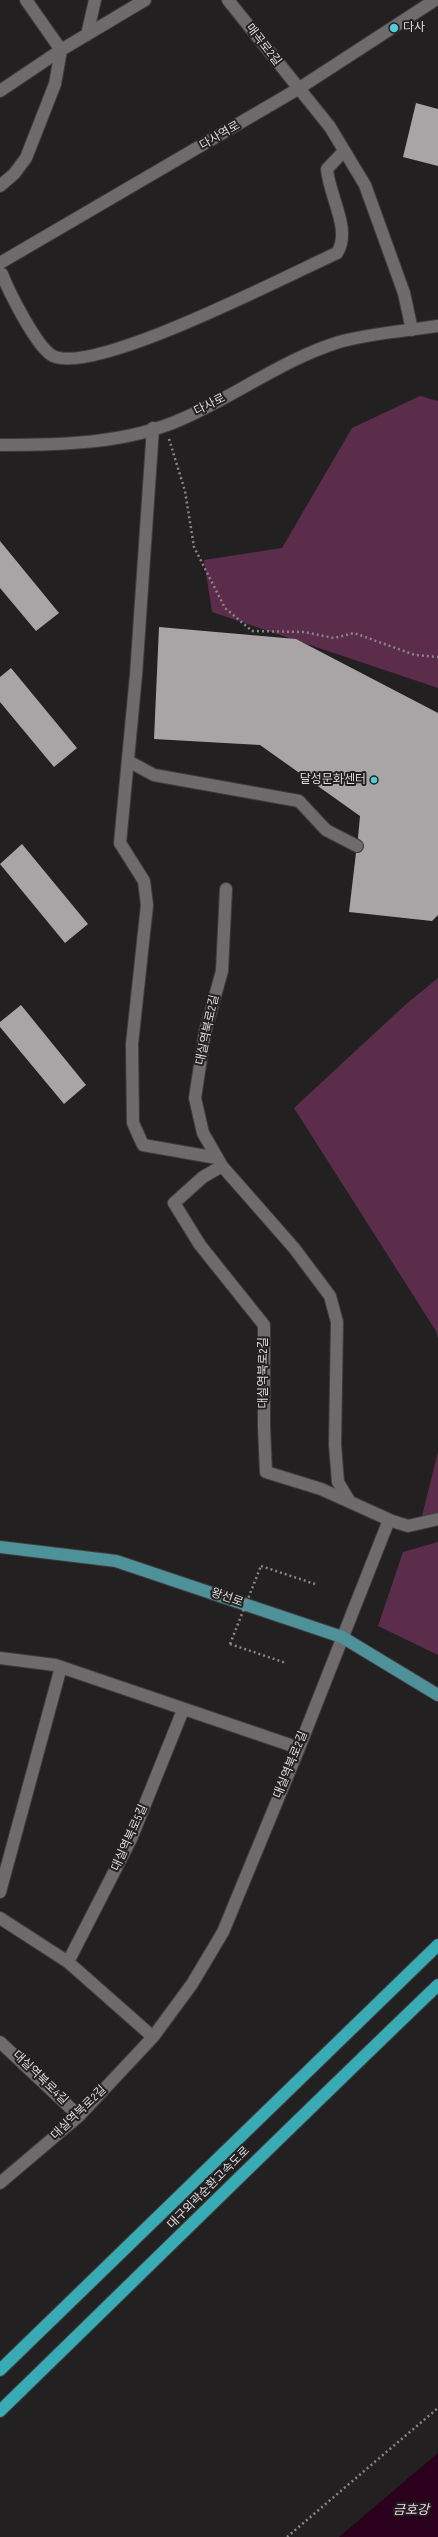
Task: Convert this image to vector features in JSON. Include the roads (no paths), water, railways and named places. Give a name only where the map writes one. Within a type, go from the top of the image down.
[{"type":"highway","name":"대구외곽순환고속도로","points":[[0,2370],[438,1945]]},
{"type":"highway","name":"대구외곽순환고속도로","points":[[0,2411],[197,2220],[273,2143],[438,1985]]},
{"type":"main road","name":"왕선로","points":[[0,1547],[116,1561],[342,1637],[438,1695]]},
{"type":"street","points":[[0,186],[14,174],[26,158],[55,84],[61,50],[26,0]]},
{"type":"street","points":[[86,35],[95,0]]},
{"type":"street","points":[[0,91],[61,50],[145,0]]},
{"type":"street","name":"매곡로2길","points":[[228,0],[298,89]]},
{"type":"street","name":"다사역로","points":[[1,269],[298,89],[435,0]]},
{"type":"street","points":[[298,89],[330,127],[365,185],[404,293],[412,330]]},
{"type":"street","points":[[1,269],[12,301],[43,345],[53,356],[72,358],[151,338],[337,253],[343,244],[341,227],[327,169],[344,151]]},
{"type":"street","name":"다사로","points":[[0,445],[81,442],[113,438],[159,426],[181,420],[297,360],[340,342],[438,326]]},
{"type":"street","points":[[159,426],[120,843],[144,881],[147,905],[132,1044],[133,1122],[143,1145],[220,1162]]},
{"type":"street","points":[[128,761],[154,774],[299,801],[326,830],[357,846]]},
{"type":"street","name":"대실역북로2길","points":[[226,889],[222,972],[206,1032],[195,1098],[203,1133],[220,1162],[294,1248],[330,1296],[337,1322],[335,1445],[338,1482],[350,1502]]},
{"type":"street","name":"대실역북로2길","points":[[0,2183],[79,2116],[153,2038],[192,1984],[223,1932],[299,1748],[389,1520],[321,1489],[266,1472],[264,1428],[264,1325],[233,1282],[200,1245],[174,1203],[220,1162]]},
{"type":"street","points":[[389,1520],[408,1526],[438,1519]]},
{"type":"street","points":[[0,1658],[55,1665],[299,1748]]},
{"type":"street","points":[[0,1892],[61,1668]]},
{"type":"street","name":"대실역북로5길","points":[[68,1962],[131,1839],[184,1710]]},
{"type":"street","points":[[0,1918],[68,1962],[153,2038]]},
{"type":"street","name":"대실역북로4길","points":[[0,2042],[79,2116]]},
{"type":"water","name":"금호강","points":[[438,2453],[438,2537],[339,2537]]},
{"type":"place","name":"다사","points":[[394,28]]},
{"type":"place","name":"달성문화센터","points":[[374,780]]}]
